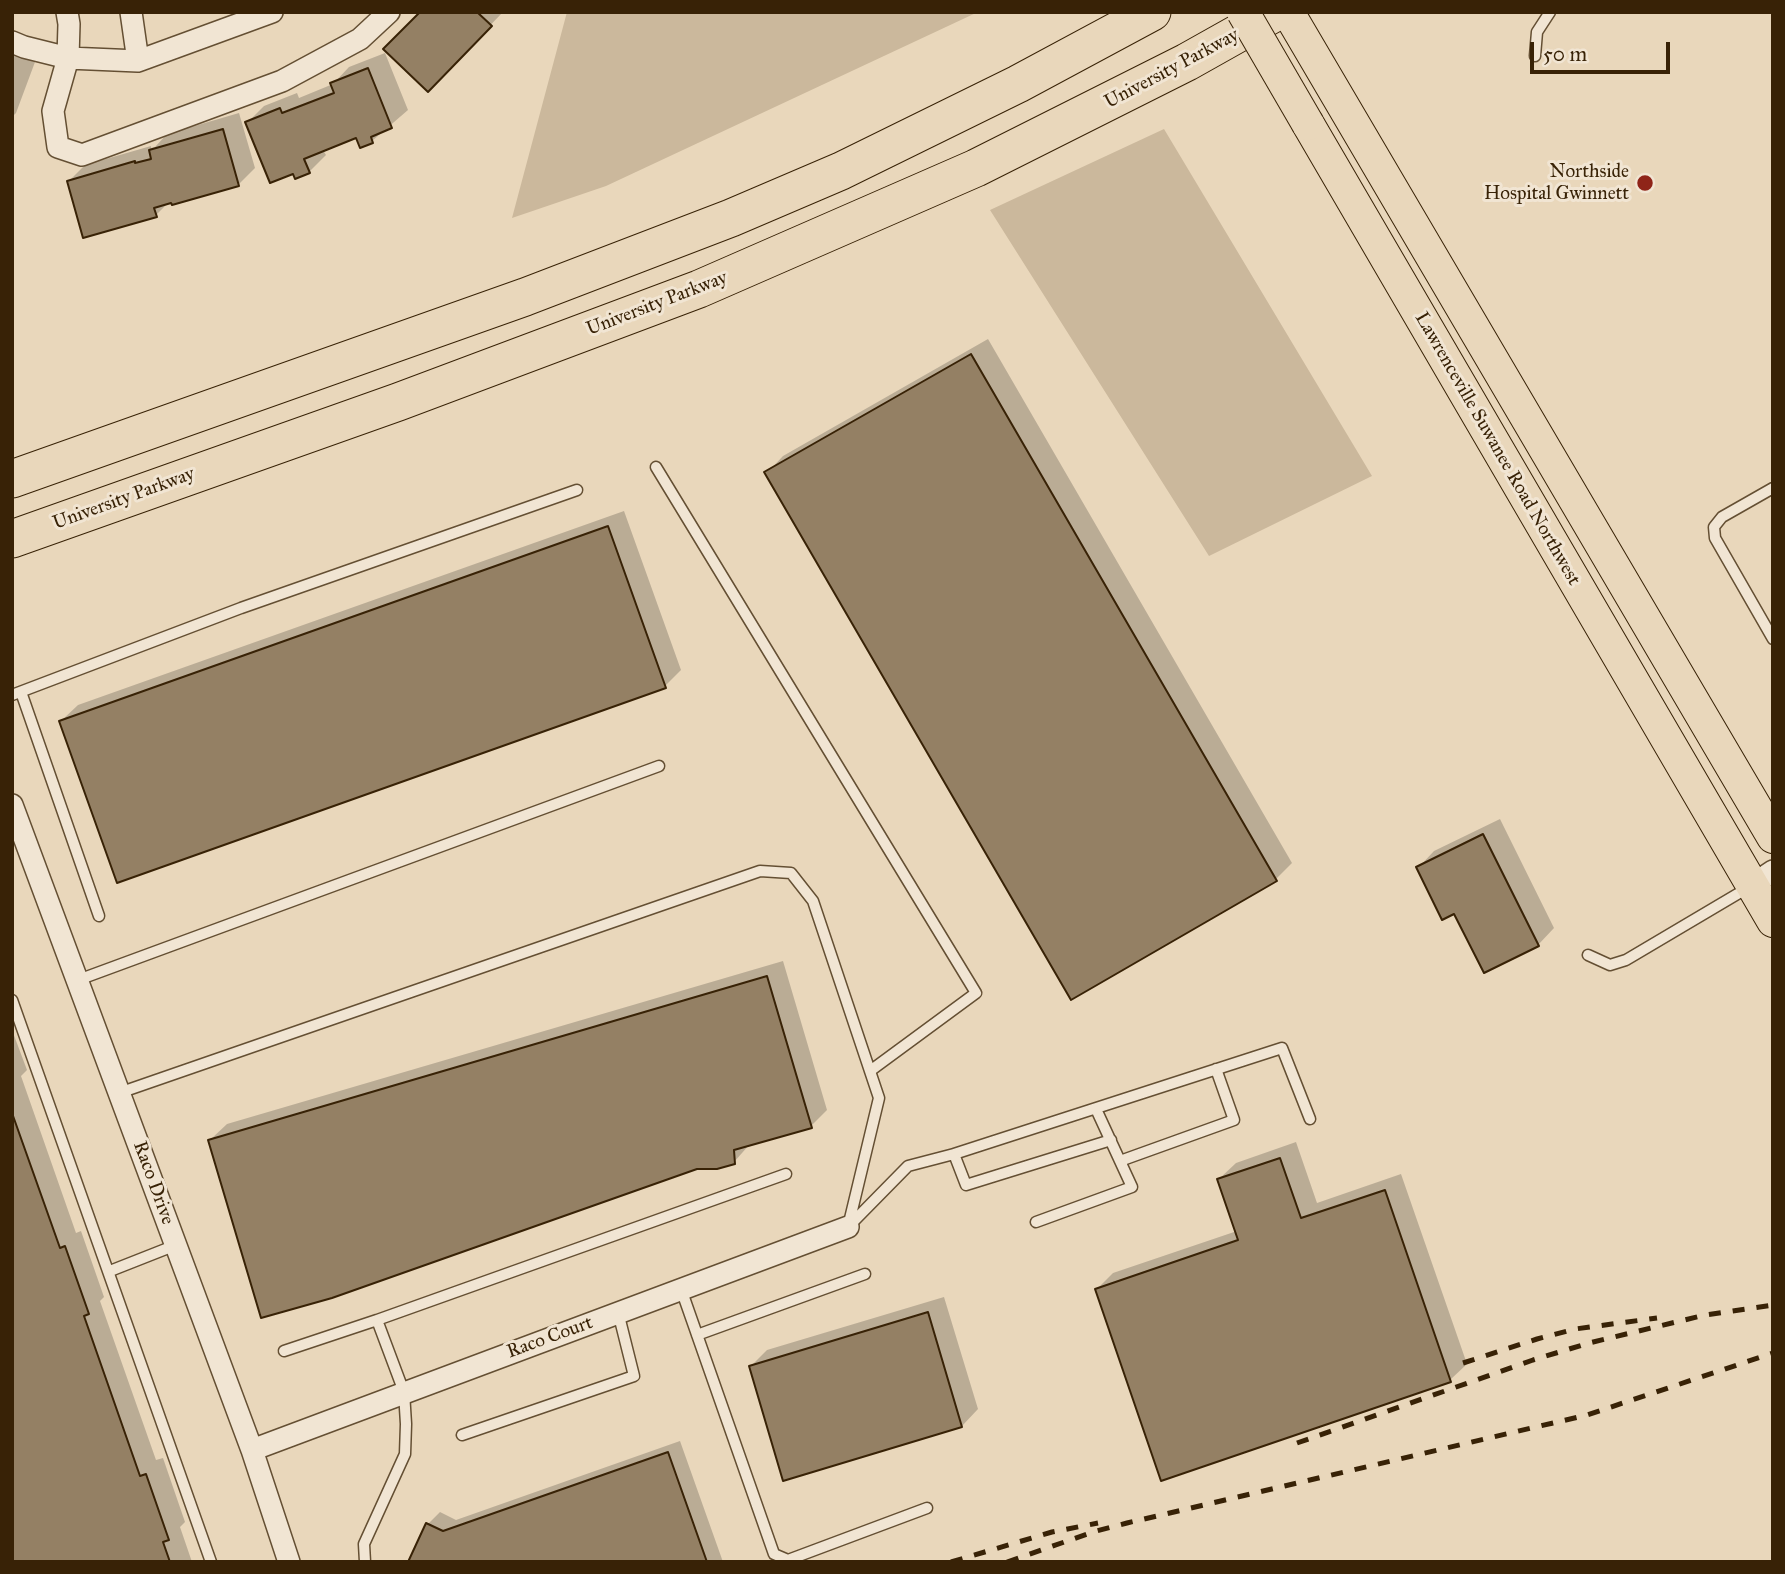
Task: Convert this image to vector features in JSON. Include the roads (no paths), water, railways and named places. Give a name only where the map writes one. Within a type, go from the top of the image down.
[{"type":"highway","points":[[12,479],[499,307],[731,218],[841,172],[1152,12]]},
{"type":"highway","name":"University Parkway","points":[[12,539],[398,402],[699,289],[976,168],[1174,68],[1276,12]]},
{"type":"highway","points":[[12,558],[74,534],[158,487]]},
{"type":"main road","name":"Lawrenceville Suwanee Road Northwest","points":[[1243,12],[1762,878],[1773,921]]},
{"type":"main road","name":"Lawrenceville Suwanee Road Northwest","points":[[1288,12],[1773,837]]},
{"type":"street","points":[[67,12],[68,58],[53,111],[58,147],[82,155],[282,81],[359,39],[389,12]]},
{"type":"street","points":[[131,12],[138,61]]},
{"type":"street","points":[[12,42],[68,58],[138,61],[272,12]]},
{"type":"street","name":"Raco Drive","points":[[12,805],[252,1450],[289,1562]]},
{"type":"street","name":"Raco Court","points":[[252,1450],[848,1227]]},
{"type":"lane","points":[[1535,56],[1537,32],[1550,12]]},
{"type":"lane","points":[[656,467],[976,993],[870,1071]]},
{"type":"lane","points":[[1773,488],[1722,517],[1714,527],[1715,538],[1773,639]]},
{"type":"lane","points":[[99,916],[17,693],[240,608],[577,490]]},
{"type":"lane","points":[[78,981],[659,766]]},
{"type":"lane","points":[[119,1093],[760,871],[791,873],[813,901],[879,1098],[848,1227]]},
{"type":"lane","points":[[1588,955],[1610,965],[1626,960],[1762,878]]},
{"type":"lane","points":[[12,1000],[110,1270],[211,1562]]},
{"type":"lane","points":[[848,1227],[908,1166],[954,1154],[1282,1048],[1310,1119]]},
{"type":"lane","points":[[1120,1161],[1234,1120],[1216,1069]]},
{"type":"lane","points":[[1036,1222],[1132,1187],[1096,1109]]},
{"type":"lane","points":[[954,1154],[966,1185],[1111,1140]]},
{"type":"lane","points":[[284,1351],[786,1174]]},
{"type":"lane","points":[[110,1270],[176,1245]]},
{"type":"lane","points":[[697,1335],[865,1274]]},
{"type":"lane","points":[[681,1289],[774,1554],[788,1560],[927,1508]]},
{"type":"lane","points":[[462,1436],[635,1376],[618,1312]]},
{"type":"lane","points":[[365,1562],[364,1544],[405,1454],[404,1392],[377,1320]]},
{"type":"railway","points":[[1297,1443],[1589,1343],[1705,1315],[1773,1305]]},
{"type":"railway","points":[[1463,1363],[1575,1329],[1657,1318]]},
{"type":"railway","points":[[1007,1562],[1127,1523],[1587,1415],[1773,1353]]},
{"type":"railway","points":[[951,1562],[1052,1532],[1098,1523]]},
{"type":"place","name":"Northside Hospital Gwinnett","points":[[1645,183]]}]
